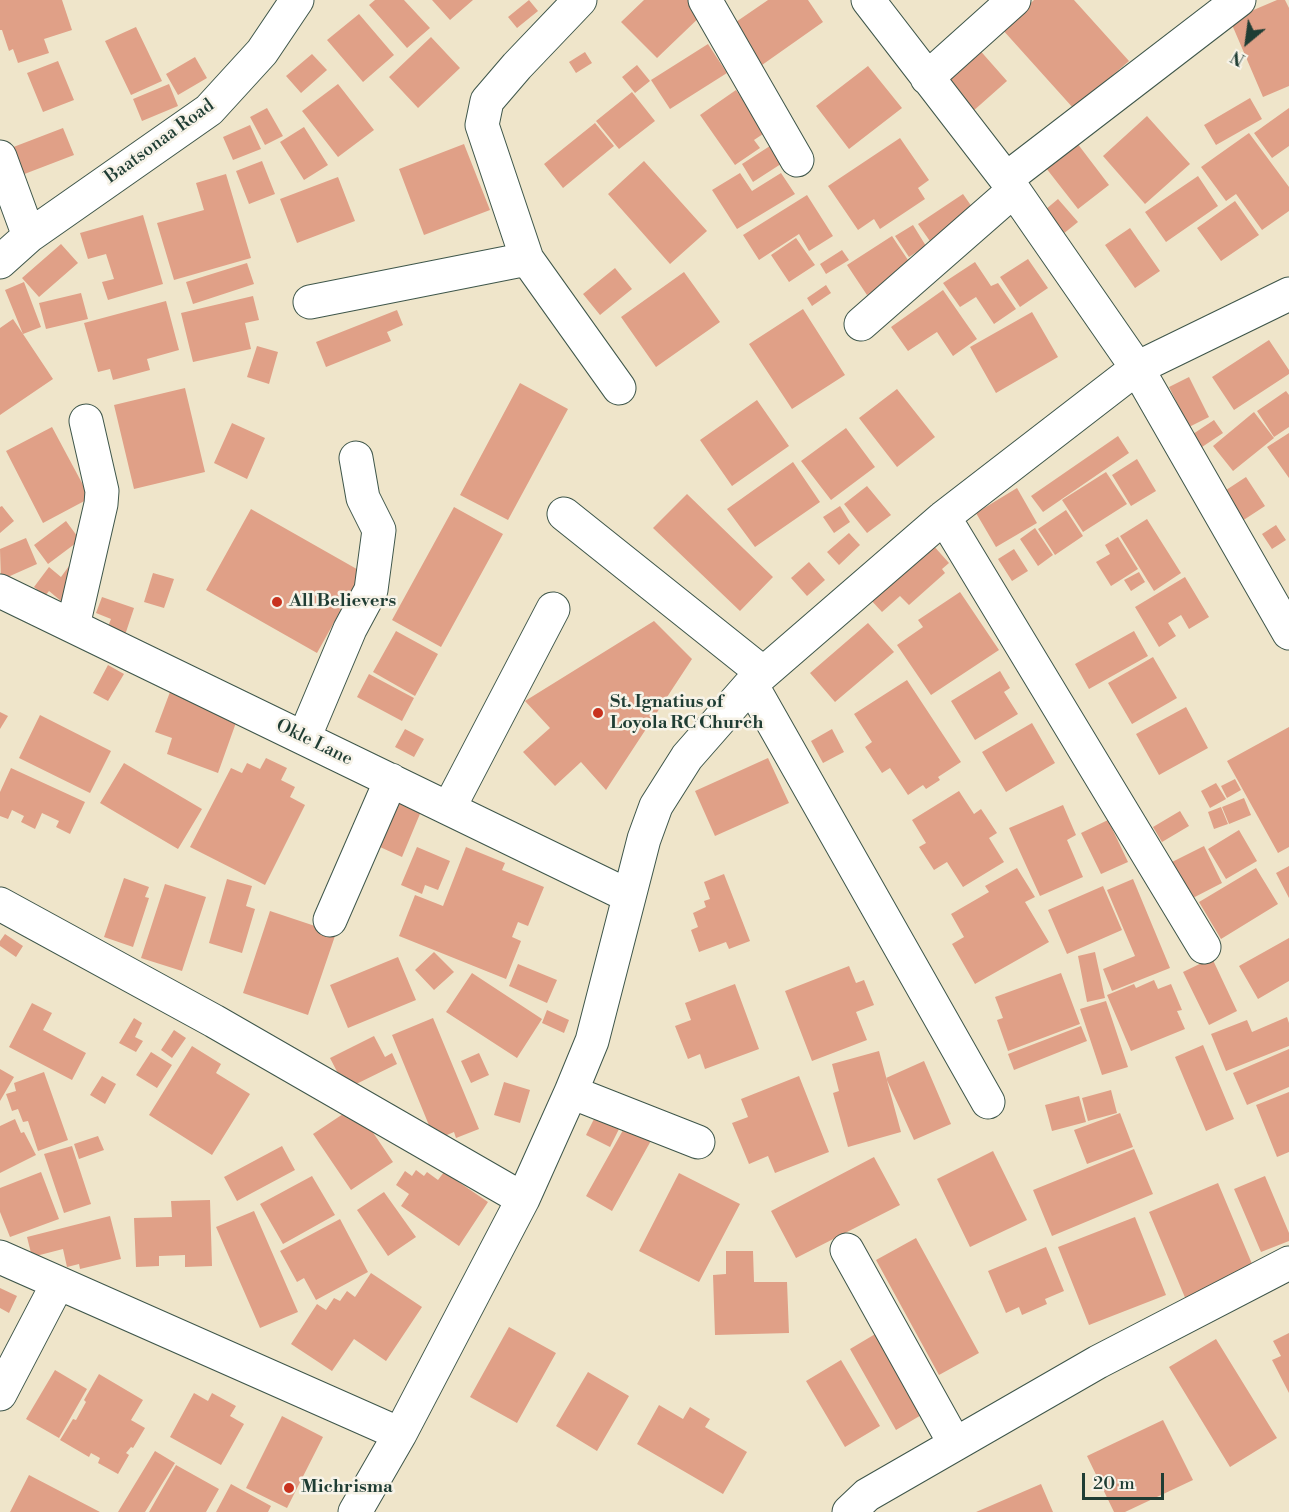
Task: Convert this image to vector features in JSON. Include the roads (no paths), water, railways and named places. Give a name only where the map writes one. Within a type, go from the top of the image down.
[{"type":"street","name":"Baatsonaa Road","points":[[0,262],[29,236],[208,110],[262,52],[297,0]]},
{"type":"street","points":[[580,0],[487,101],[482,125],[527,259],[619,388]]},
{"type":"street","points":[[705,0],[797,160]]},
{"type":"street","points":[[868,0],[1010,185],[1137,368],[1289,633]]},
{"type":"street","points":[[927,78],[1014,0]]},
{"type":"street","points":[[861,324],[1010,185],[1239,0]]},
{"type":"street","points":[[0,158],[29,236]]},
{"type":"street","points":[[310,302],[527,259]]},
{"type":"street","points":[[355,1512],[400,1434],[523,1199],[571,1092],[592,1041],[644,839],[656,806],[687,757],[757,679],[944,517],[1137,368],[1289,294]]},
{"type":"street","points":[[73,626],[102,491],[86,421]]},
{"type":"street","points":[[304,738],[350,629],[371,590],[379,530],[363,498],[356,458]]},
{"type":"street","points":[[564,514],[757,679],[988,1102]]},
{"type":"street","points":[[944,517],[1204,946]]},
{"type":"street","name":"Okle Lane","points":[[0,591],[629,896]]},
{"type":"street","points":[[449,808],[553,609]]},
{"type":"street","points":[[330,920],[391,780]]},
{"type":"street","points":[[0,904],[214,1021],[523,1199]]},
{"type":"street","points":[[571,1092],[698,1142]]},
{"type":"street","points":[[847,1250],[955,1444]]},
{"type":"street","points":[[0,1257],[400,1434]]},
{"type":"street","points":[[849,1512],[867,1495],[1098,1362],[1289,1263]]},
{"type":"street","points":[[0,1394],[58,1283]]},
{"type":"place","name":"All Believers","points":[[277,602]]},
{"type":"place","name":"St. Ignatius of Loyola RC Church","points":[[598,713]]},
{"type":"place","name":"Michrisma","points":[[289,1488]]}]
